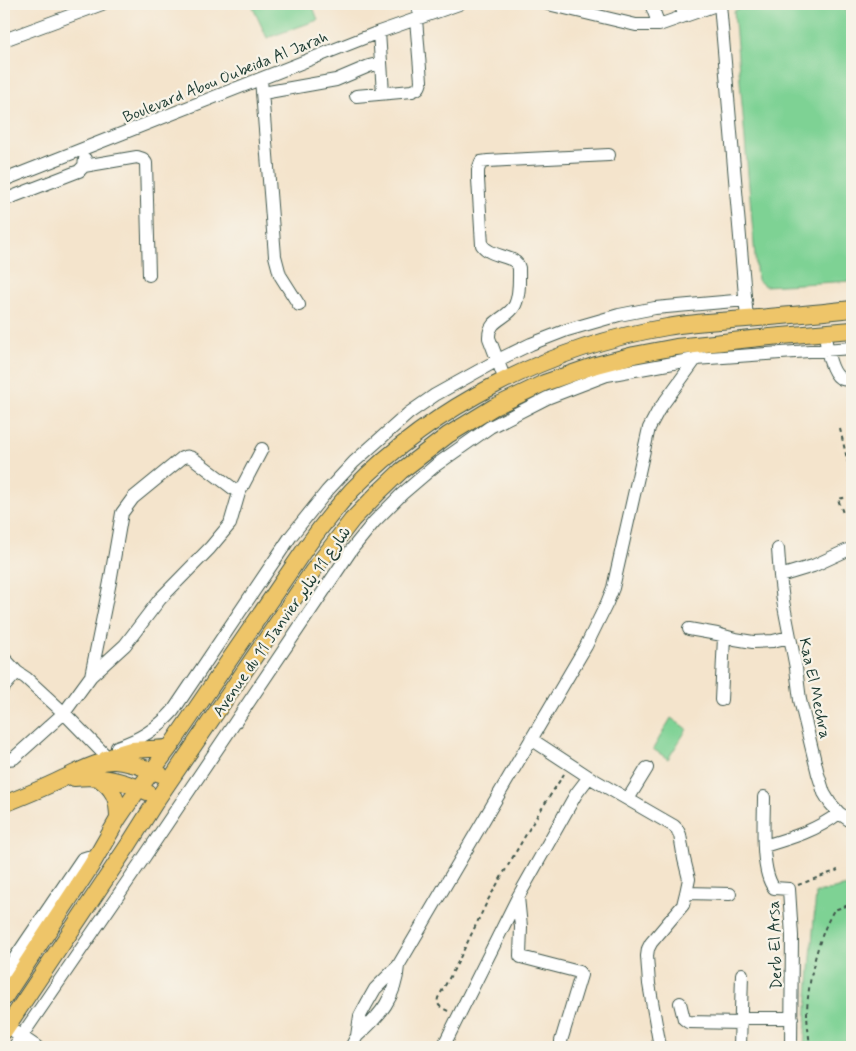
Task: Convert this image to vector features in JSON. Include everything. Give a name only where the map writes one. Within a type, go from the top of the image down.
[{"type":"main road","name":"Avenue du 11 Janvier شارع 11 يناير","points":[[4,998],[97,856],[118,819],[170,747],[304,549],[324,522],[380,464],[454,409],[528,369],[568,353],[613,339],[668,327],[852,310]]},
{"type":"main road","name":"Avenue du 11 Janvier شارع 11 يناير","points":[[5,1029],[158,798],[327,551],[352,520],[378,493],[419,456],[476,417],[510,399],[552,380],[596,364],[668,348],[852,330]]},
{"type":"main road","points":[[4,804],[133,750],[170,747]]},
{"type":"main road","points":[[100,763],[116,761],[132,764],[173,777]]},
{"type":"main road","points":[[100,763],[114,779],[140,788],[158,798]]},
{"type":"main road","points":[[100,763],[106,783],[113,792],[117,803],[118,819]]},
{"type":"street","points":[[4,40],[102,4]]},
{"type":"street","points":[[356,96],[412,91],[418,89],[421,85],[417,4]]},
{"type":"street","name":"Boulevard Abou Oubeida Al Jarah","points":[[4,180],[379,32],[458,4]]},
{"type":"street","points":[[548,4],[575,7],[636,25],[659,24],[719,4],[747,319]]},
{"type":"street","points":[[651,4],[659,24]]},
{"type":"street","points":[[680,4],[685,16]]},
{"type":"street","points":[[379,32],[383,93]]},
{"type":"street","points":[[263,93],[336,80],[381,63]]},
{"type":"street","points":[[261,79],[276,256],[280,275],[299,305]]},
{"type":"street","points":[[84,166],[85,148]]},
{"type":"street","points":[[506,380],[489,338],[489,333],[492,325],[509,313],[516,304],[519,268],[514,260],[491,254],[482,245],[478,179],[478,170],[481,162],[609,155]]},
{"type":"street","points":[[4,200],[79,171],[84,166],[137,157],[143,159],[146,163],[149,275]]},
{"type":"street","points":[[4,658],[17,672],[64,713],[100,763],[157,726],[173,711],[291,536],[326,491],[354,462],[409,413],[450,386],[498,360],[531,344],[567,330],[655,308],[746,300]]},
{"type":"street","points":[[825,332],[827,350],[834,372],[840,378],[852,380]]},
{"type":"street","points":[[354,1042],[360,1016],[367,1003],[375,990],[398,966],[586,646],[613,588],[650,428],[658,410],[707,344]]},
{"type":"street","points":[[14,1047],[352,549],[374,522],[436,464],[490,427],[547,398],[608,375],[695,359],[852,348]]},
{"type":"street","points":[[4,755],[10,760],[14,758],[64,713],[91,676],[125,644],[160,599],[210,548],[230,524],[240,493],[262,449]]},
{"type":"street","points":[[91,676],[115,558],[120,520],[124,508],[133,498],[186,456],[194,459],[240,493]]},
{"type":"street","points":[[780,576],[813,566],[852,548]]},
{"type":"street","name":"Kaa El Mechra","points":[[778,549],[780,576],[798,689],[818,774],[827,798],[839,813],[852,822]]},
{"type":"street","points":[[688,629],[736,640],[765,642],[789,638]]},
{"type":"street","points":[[721,700],[724,636]]},
{"type":"street","points":[[4,687],[17,672]]},
{"type":"street","points":[[531,739],[589,777],[674,826],[680,835],[689,879],[683,905],[648,949],[649,984],[660,1047]]},
{"type":"street","points":[[628,799],[647,768]]},
{"type":"street","points":[[173,777],[193,785]]},
{"type":"street","points":[[443,1047],[518,897],[576,794],[589,777]]},
{"type":"street","name":"Derb El Arsa","points":[[764,797],[764,846],[769,879],[774,888],[789,889],[792,936],[791,1047]]},
{"type":"street","points":[[764,846],[809,831],[839,813]]},
{"type":"street","points":[[4,974],[82,859],[97,856]]},
{"type":"street","points":[[686,893],[730,894]]},
{"type":"street","points":[[518,897],[521,927],[520,956],[579,972],[581,975],[561,1041],[562,1047]]},
{"type":"street","points":[[354,1042],[388,1003],[398,978],[398,966]]},
{"type":"street","points":[[740,1047],[742,974]]},
{"type":"street","points":[[680,1003],[684,1019],[688,1022],[792,1018]]},
{"type":"street","points":[[5,1029],[21,1036],[37,1047]]},
{"type":"path","points":[[840,428],[852,480]]},
{"type":"path","points":[[852,496],[838,499],[843,514],[848,514],[852,528]]},
{"type":"path","points":[[460,1015],[440,1007],[438,998],[488,900],[535,819],[570,764]]},
{"type":"path","points":[[789,889],[838,870]]},
{"type":"path","points":[[810,1047],[807,1014],[809,983],[818,948],[829,918],[834,910],[852,904]]},
{"type":"green space","points":[[267,4],[312,4],[318,20],[267,38],[253,8]]},
{"type":"green space","points":[[753,4],[845,4],[852,37],[852,281],[765,286],[757,280],[734,11]]},
{"type":"green space","points":[[671,718],[687,729],[668,759],[653,749]]},
{"type":"green space","points":[[852,885],[852,1047],[804,1047],[816,893]]}]
